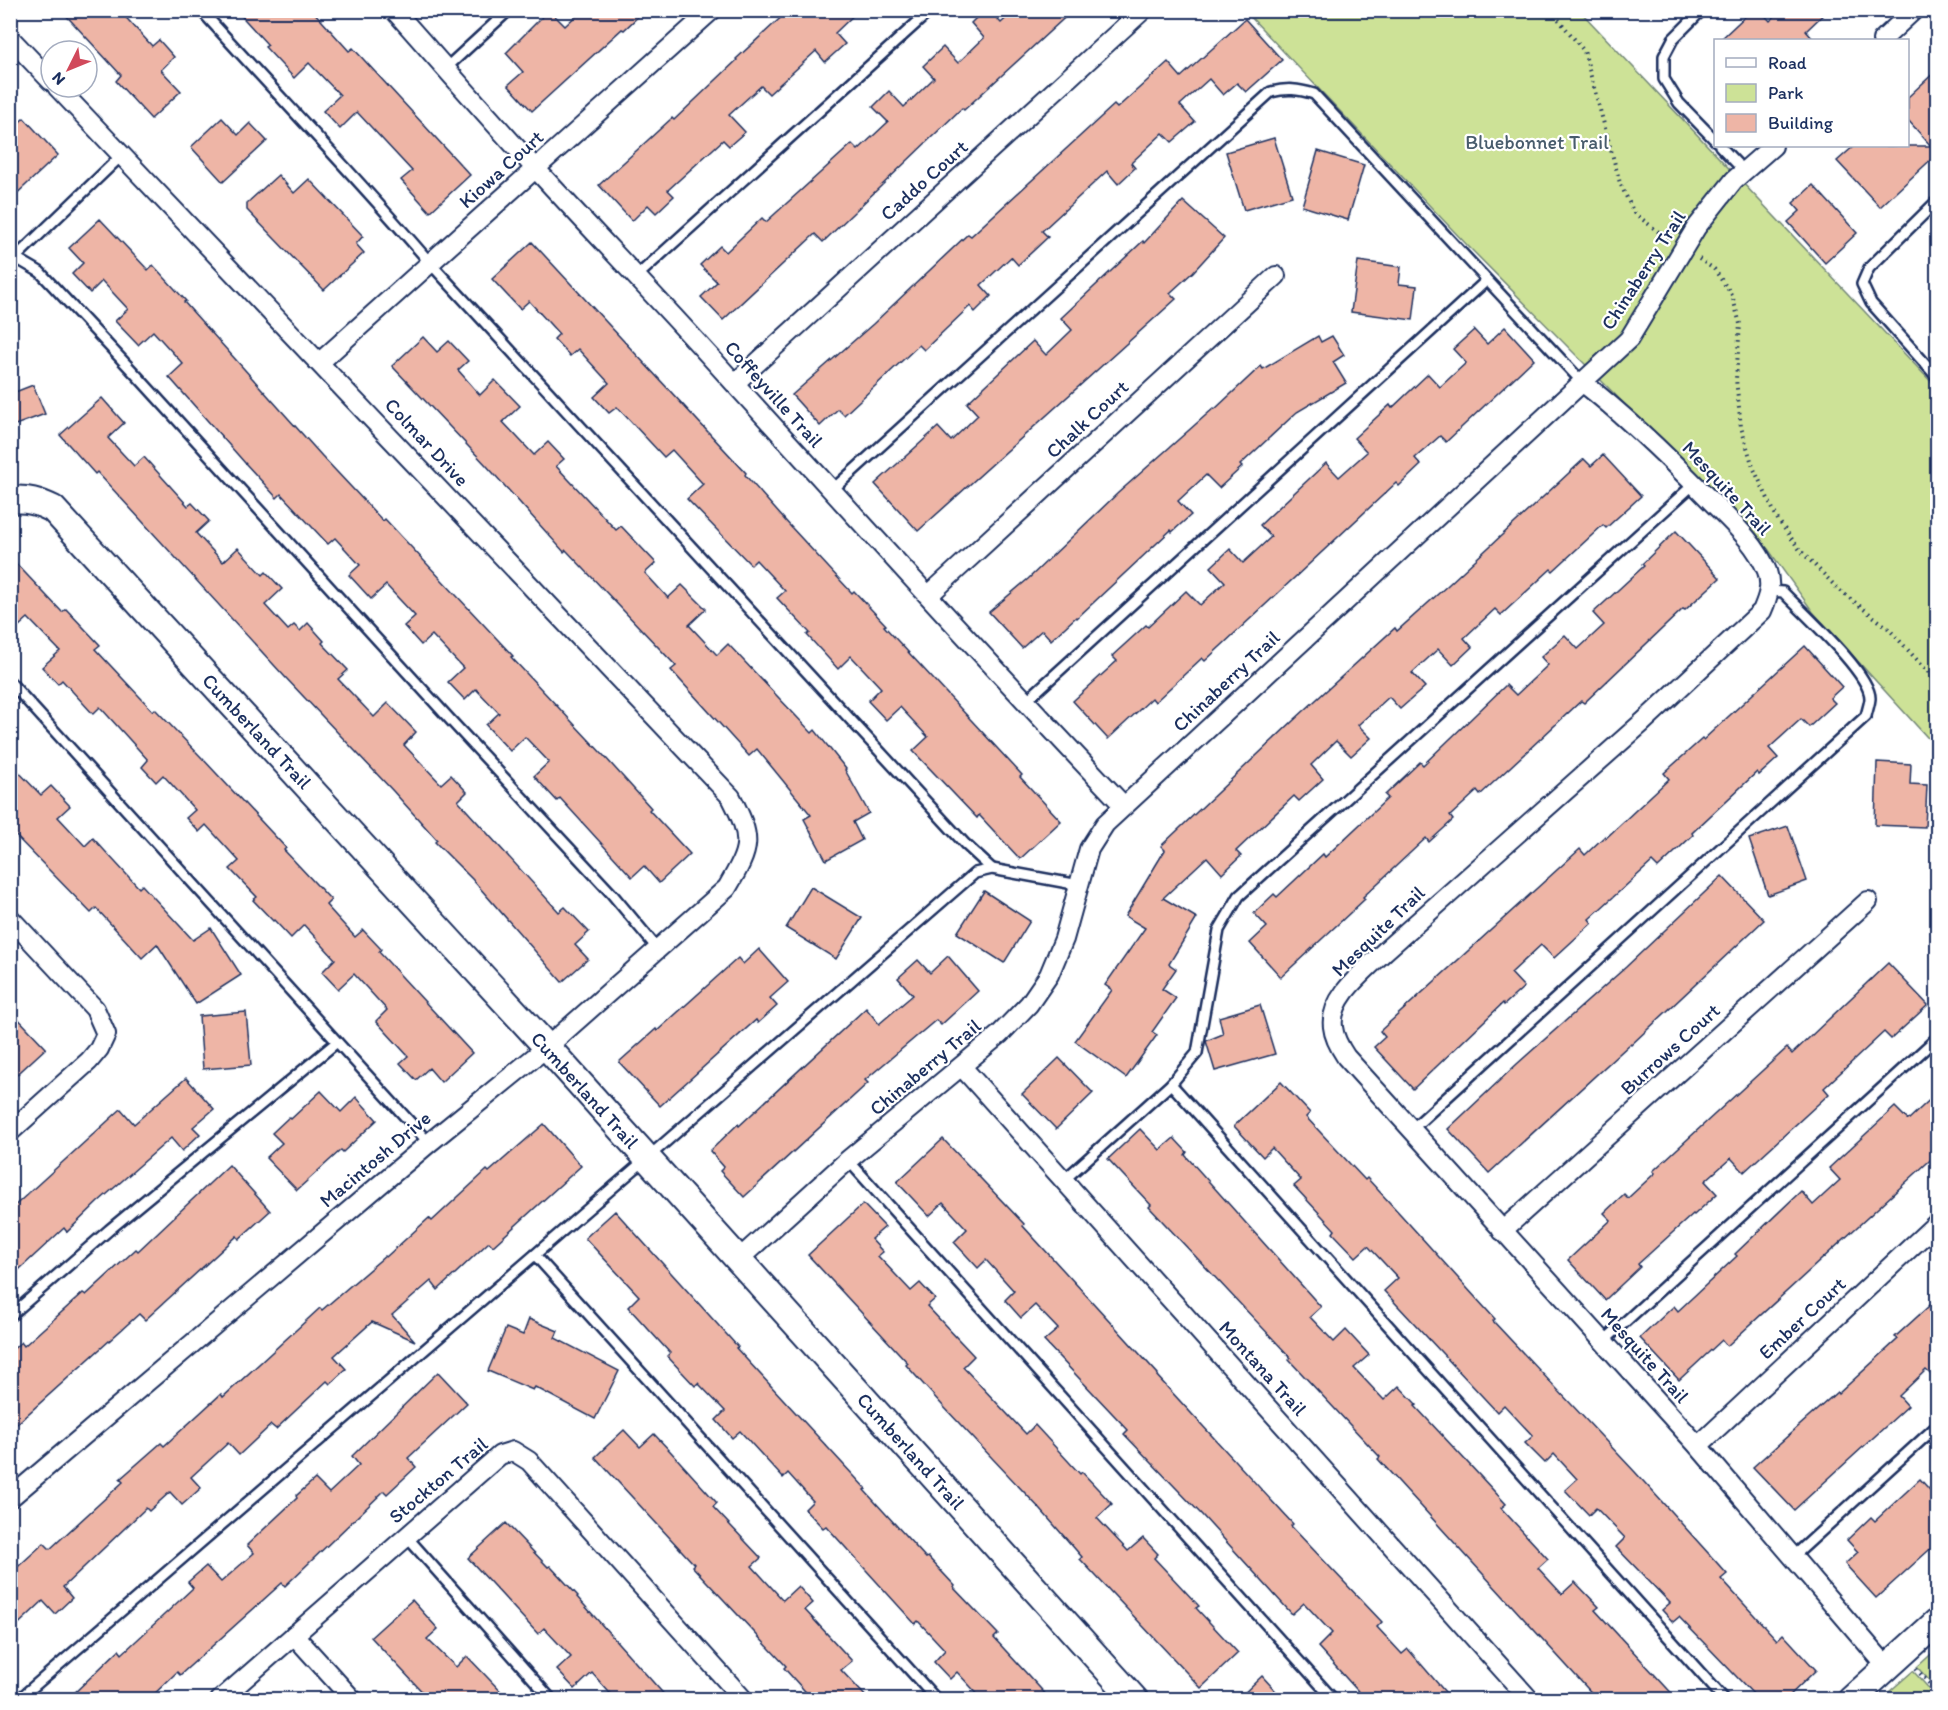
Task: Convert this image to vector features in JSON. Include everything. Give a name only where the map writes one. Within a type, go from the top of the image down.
[{"type":"street","name":"Coffeyville Trail","points":[[394,10],[535,168],[735,383],[831,491],[1025,702],[1124,805]]},
{"type":"street","name":"Kiowa Court","points":[[320,362],[712,10]]},
{"type":"street","name":"Caddo Court","points":[[735,383],[1143,10]]},
{"type":"street","points":[[1883,39],[1914,10]]},
{"type":"street","points":[[13,46],[39,70]]},
{"type":"street","name":"Colmar Drive","points":[[68,99],[731,797],[745,824],[748,840]]},
{"type":"street","name":"Chinaberry Trail","points":[[738,1260],[849,1160],[1000,1034],[1029,1004],[1049,975],[1064,939],[1089,849],[1105,824],[1629,339],[1696,228],[1722,194],[1772,147]]},
{"type":"street","name":"Chalk Court","points":[[929,595],[1276,276]]},
{"type":"street","name":"Mesquite Trail","points":[[1582,382],[1616,408],[1753,544],[1768,574],[1770,591],[1762,611],[1754,619],[1643,722],[1385,951],[1346,992],[1336,1006],[1332,1025],[1336,1041],[1346,1058],[1698,1446],[1887,1667]]},
{"type":"street","name":"Cumberland Trail","points":[[16,499],[37,501],[53,509],[547,1047],[1135,1700]]},
{"type":"street","name":"Macintosh Drive","points":[[10,1498],[429,1143],[547,1047],[727,888],[740,865],[748,840]]},
{"type":"street","name":"Burrows Court","points":[[1502,1231],[1868,901]]},
{"type":"street","points":[[10,918],[95,1009],[106,1034],[99,1049],[89,1061],[10,1132]]},
{"type":"street","name":"Montana Trail","points":[[962,1066],[1530,1700]]},
{"type":"street","name":"Ember Court","points":[[1698,1446],[1938,1222]]},
{"type":"street","name":"Stockton Trail","points":[[220,1700],[500,1455],[513,1451],[530,1461],[744,1700]]},
{"type":"street","points":[[1851,1700],[1938,1621]]},
{"type":"street","points":[[294,1635],[353,1700]]},
{"type":"lane","points":[[201,10],[274,92],[373,195],[431,264],[965,844],[992,869]]},
{"type":"lane","points":[[446,68],[509,10]]},
{"type":"lane","points":[[636,277],[931,10]]},
{"type":"lane","points":[[1702,10],[1673,39],[1664,56],[1664,79],[1679,103],[1714,139]]},
{"type":"lane","points":[[831,491],[1271,92],[1297,89],[1314,94],[1582,382]]},
{"type":"lane","points":[[1721,147],[1744,171]]},
{"type":"lane","points":[[122,155],[13,259],[40,272],[612,894],[657,948]]},
{"type":"lane","points":[[1938,200],[1869,268],[1862,284],[1871,303],[1938,378]]},
{"type":"lane","points":[[1025,702],[1486,281]]},
{"type":"lane","points":[[1064,1180],[1171,1084],[1197,1053],[1219,930],[1239,896],[1694,484]]},
{"type":"lane","points":[[1411,1130],[1866,716],[1870,698],[1865,680],[1847,658],[1783,592],[1770,591]]},
{"type":"lane","points":[[10,682],[429,1143]]},
{"type":"lane","points":[[18,1700],[536,1255],[975,873],[992,869],[1079,885]]},
{"type":"lane","points":[[1603,1342],[1938,1037]]},
{"type":"lane","points":[[10,1316],[109,1230],[337,1042]]},
{"type":"lane","points":[[1171,1084],[1725,1700]]},
{"type":"lane","points":[[849,1160],[1334,1700]]},
{"type":"lane","points":[[536,1255],[937,1700]]},
{"type":"lane","points":[[1792,1557],[1938,1425]]},
{"type":"lane","points":[[406,1536],[552,1700]]},
{"type":"path","points":[[1551,10],[1584,51],[1620,183],[1634,213],[1668,239]]},
{"type":"path","points":[[1696,257],[1714,269],[1732,296],[1740,324],[1736,379],[1741,427],[1753,467],[1778,520],[1800,550],[1831,582],[1887,627],[1938,683]]},
{"type":"path","points":[[1913,1667],[1938,1693]]},
{"type":"green space","name":"Bluebonnet Trail","points":[[1245,11],[1580,11],[1937,388],[1937,748],[1813,612],[1768,549],[1467,245]]},
{"type":"green space","points":[[1937,1649],[1937,1689],[1917,1667]]},
{"type":"green space","points":[[1913,1671],[1937,1699],[1881,1699]]},
{"type":"building","points":[[61,10],[119,10],[152,46],[159,40],[174,57],[161,70],[181,91],[151,119],[116,81],[121,75],[99,51],[99,39],[88,39]]},
{"type":"building","points":[[236,10],[312,10],[349,51],[353,48],[470,175],[430,212],[401,180],[412,171],[357,112],[340,129],[323,111],[340,95],[309,63],[294,78],[265,47],[268,45]]},
{"type":"building","points":[[549,10],[565,26],[582,10],[645,10],[532,111],[508,85],[523,72],[506,53]]},
{"type":"building","points":[[789,10],[859,10],[835,33],[845,44],[825,62],[816,51],[769,94],[761,86],[729,115],[745,132],[729,146],[723,140],[668,190],[674,196],[656,213],[648,205],[632,221],[599,185],[672,118],[674,120]]},
{"type":"building","points":[[984,10],[989,10],[1001,23],[1015,10],[1073,10],[964,110],[962,108],[823,242],[815,234],[723,320],[701,297],[717,282],[700,265],[720,246],[726,252],[762,218],[766,222],[852,144],[858,150],[888,122],[873,107],[889,91],[904,107],[934,78],[923,66],[943,47],[958,63],[984,38],[971,23]]},
{"type":"building","points":[[1752,10],[1760,10],[1770,21],[1781,10],[1828,10],[1806,31],[1813,39],[1721,39]]},
{"type":"building","points":[[1245,19],[1282,60],[1246,92],[1237,83],[1223,95],[1209,79],[1180,105],[1195,122],[1172,142],[1163,133],[1131,163],[1135,168],[1118,184],[1107,171],[1042,231],[1048,237],[1018,265],[1011,257],[981,285],[991,296],[975,312],[970,306],[924,350],[919,345],[844,415],[838,409],[820,426],[792,395],[873,324],[968,234],[971,236],[1114,105],[1117,108],[1168,62],[1181,77]]},
{"type":"building","points":[[1938,69],[1938,153],[1880,207],[1837,161],[1853,147],[1931,146],[1909,121],[1909,96]]},
{"type":"building","points":[[24,118],[58,155],[10,200],[10,131]]},
{"type":"building","points":[[222,118],[238,135],[250,123],[267,141],[223,182],[191,147]]},
{"type":"building","points":[[1274,138],[1292,196],[1244,210],[1226,152]]},
{"type":"building","points":[[1318,151],[1364,165],[1348,220],[1302,206]]},
{"type":"building","points":[[278,175],[294,193],[309,179],[363,236],[356,244],[364,253],[324,290],[247,210],[247,203]]},
{"type":"building","points":[[1813,185],[1857,233],[1825,263],[1788,222],[1800,211],[1793,203]]},
{"type":"building","points":[[1183,201],[1224,238],[1170,293],[1176,299],[918,531],[875,484],[938,427],[951,441],[978,415],[967,403],[1033,341],[1046,355],[1072,330],[1061,318],[1143,241],[1144,243]]},
{"type":"building","points":[[100,219],[148,270],[153,265],[322,456],[383,521],[385,519],[513,656],[511,657],[605,757],[651,808],[649,810],[690,854],[659,883],[644,866],[632,877],[560,798],[557,801],[534,776],[549,762],[525,737],[510,751],[486,725],[499,713],[476,689],[465,700],[448,682],[463,668],[432,635],[421,645],[404,626],[415,616],[386,585],[371,599],[349,575],[360,565],[335,538],[328,544],[281,494],[277,498],[169,377],[183,364],[153,331],[138,345],[115,321],[128,309],[102,281],[90,293],[72,274],[83,263],[69,248]]},
{"type":"building","points":[[532,242],[746,473],[745,475],[852,593],[854,591],[886,625],[884,626],[1022,775],[1020,777],[1061,821],[1020,859],[979,815],[977,818],[913,751],[928,737],[900,707],[886,720],[868,701],[881,688],[851,656],[838,669],[807,635],[810,633],[777,598],[785,591],[756,560],[751,565],[687,499],[703,484],[672,450],[664,457],[617,407],[609,413],[594,397],[609,383],[578,349],[570,356],[554,339],[559,334],[529,301],[520,309],[492,279]]},
{"type":"building","points":[[1358,261],[1401,267],[1399,284],[1417,286],[1413,320],[1351,312]]},
{"type":"building","points":[[1505,327],[1534,359],[1446,442],[1440,436],[1415,458],[1421,465],[1399,486],[1396,483],[1205,661],[1202,658],[1155,702],[1152,698],[1108,739],[1073,701],[1117,661],[1112,656],[1146,625],[1148,627],[1186,591],[1200,605],[1225,582],[1211,567],[1230,549],[1243,563],[1271,537],[1260,525],[1326,463],[1339,477],[1367,452],[1354,438],[1390,405],[1392,408],[1428,374],[1440,387],[1466,363],[1453,349],[1474,330],[1487,344]]},
{"type":"building","points":[[1318,336],[1321,342],[1332,336],[1344,355],[1333,362],[1346,383],[1297,412],[1240,465],[1242,467],[1219,488],[1206,475],[1178,501],[1191,515],[1172,532],[1171,530],[1051,640],[1042,630],[1022,648],[989,612],[1261,366],[1263,369]]},
{"type":"building","points":[[423,337],[437,352],[449,341],[468,361],[458,370],[480,395],[495,380],[520,406],[503,422],[534,455],[548,442],[564,459],[556,466],[616,530],[621,526],[656,563],[645,573],[668,598],[682,585],[706,609],[689,625],[717,655],[728,644],[812,733],[815,730],[846,769],[869,813],[853,822],[862,840],[826,860],[804,819],[811,815],[757,749],[749,756],[671,670],[676,666],[566,550],[564,552],[392,366]]},
{"type":"building","points":[[33,385],[45,414],[10,427],[10,394]]},
{"type":"building","points":[[102,398],[124,423],[108,438],[134,466],[144,457],[188,506],[192,503],[209,521],[196,533],[223,562],[238,548],[263,575],[266,572],[282,589],[265,605],[288,630],[294,625],[300,631],[308,623],[324,641],[322,643],[348,670],[338,679],[374,717],[388,703],[416,732],[404,745],[441,784],[451,775],[467,792],[458,801],[559,912],[565,907],[589,932],[575,945],[588,959],[562,982],[472,879],[435,842],[437,840],[393,791],[60,435]]},
{"type":"building","points":[[1603,455],[1641,496],[1606,528],[1603,525],[1553,571],[1551,569],[1501,615],[1495,609],[1464,638],[1472,647],[1453,665],[1438,649],[1412,673],[1425,687],[1400,709],[1389,697],[1358,725],[1371,738],[1351,756],[1336,741],[1311,765],[1323,779],[1299,801],[1294,796],[1236,851],[1241,856],[1222,874],[1207,857],[1163,898],[1197,918],[1169,964],[1176,969],[1162,989],[1176,998],[1152,1032],[1157,1035],[1126,1078],[1075,1041],[1112,990],[1105,985],[1145,928],[1125,916],[1165,850],[1161,846],[1294,720],[1395,628],[1397,631],[1584,459],[1591,466]]},
{"type":"building","points":[[1676,531],[1720,578],[1685,610],[1683,609],[1584,703],[1581,701],[1480,795],[1477,791],[1450,816],[1453,820],[1429,842],[1426,838],[1363,897],[1365,899],[1281,977],[1250,943],[1267,927],[1254,913],[1274,894],[1277,897],[1323,854],[1325,857],[1388,798],[1385,795],[1420,762],[1423,765],[1506,685],[1516,695],[1548,665],[1541,657],[1565,635],[1578,649],[1604,625],[1593,613],[1644,566],[1642,564]]},
{"type":"building","points":[[10,557],[62,612],[66,609],[100,645],[95,649],[286,848],[284,850],[331,900],[326,905],[355,937],[363,930],[381,949],[379,952],[472,1053],[441,1082],[429,1068],[416,1080],[400,1063],[408,1056],[376,1021],[387,1010],[354,974],[338,989],[322,972],[335,959],[304,925],[291,938],[273,921],[253,900],[257,897],[230,869],[239,861],[206,825],[199,832],[186,818],[195,810],[163,775],[156,782],[142,767],[148,760],[100,707],[93,714],[62,680],[58,684],[42,667],[60,651],[28,618],[10,634]]},
{"type":"building","points":[[1805,646],[1842,687],[1830,698],[1835,703],[1809,727],[1801,719],[1769,748],[1778,758],[1759,775],[1757,772],[1658,868],[1652,862],[1589,919],[1592,923],[1554,958],[1541,945],[1511,973],[1524,987],[1504,1005],[1503,1003],[1413,1089],[1374,1047],[1385,1037],[1380,1031],[1580,849],[1585,855],[1605,836],[1606,838],[1669,779],[1664,773]]},
{"type":"building","points":[[1877,762],[1911,764],[1910,784],[1927,785],[1925,827],[1875,825]]},
{"type":"building","points":[[10,763],[41,795],[51,786],[70,806],[58,817],[85,846],[93,838],[139,888],[142,885],[193,940],[211,928],[241,975],[196,1004],[157,944],[142,958],[96,908],[91,913],[10,830]]},
{"type":"building","points":[[1788,826],[1807,881],[1768,895],[1749,839]]},
{"type":"building","points":[[1722,876],[1764,920],[1631,1045],[1489,1173],[1448,1129]]},
{"type":"building","points":[[811,887],[862,918],[836,959],[786,928]]},
{"type":"building","points":[[984,891],[1030,921],[1004,963],[957,933]]},
{"type":"building","points":[[759,949],[788,982],[770,998],[777,1006],[758,1023],[756,1020],[660,1106],[619,1062],[738,958],[743,964]]},
{"type":"building","points":[[948,956],[978,991],[941,1025],[936,1020],[865,1080],[868,1083],[744,1197],[720,1171],[724,1167],[710,1151],[866,1008],[879,1024],[913,995],[898,978],[918,960],[930,973]]},
{"type":"building","points":[[1888,963],[1928,1005],[1891,1039],[1884,1032],[1824,1088],[1829,1094],[1744,1172],[1731,1158],[1705,1181],[1717,1194],[1638,1264],[1640,1267],[1605,1300],[1568,1260],[1611,1220],[1604,1213],[1624,1194],[1628,1198],[1655,1173],[1653,1171],[1787,1048],[1792,1054]]},
{"type":"building","points":[[1260,1005],[1275,1054],[1215,1071],[1206,1041],[1223,1034],[1219,1017]]},
{"type":"building","points":[[10,1010],[46,1048],[10,1081]]},
{"type":"building","points":[[246,1012],[251,1065],[203,1069],[199,1016]]},
{"type":"building","points":[[1059,1058],[1093,1093],[1056,1129],[1022,1094]]},
{"type":"building","points":[[186,1078],[214,1109],[193,1127],[200,1134],[182,1151],[171,1138],[67,1232],[64,1228],[10,1278],[10,1210],[121,1109],[134,1124]]},
{"type":"building","points":[[1281,1082],[1310,1113],[1306,1117],[1365,1180],[1367,1178],[1495,1319],[1493,1321],[1727,1574],[1721,1579],[1777,1640],[1783,1634],[1816,1670],[1785,1700],[1759,1700],[1679,1617],[1673,1622],[1662,1610],[1670,1603],[1616,1547],[1625,1538],[1596,1508],[1589,1515],[1565,1490],[1577,1479],[1554,1454],[1545,1463],[1525,1443],[1533,1436],[1504,1405],[1497,1412],[1384,1291],[1398,1278],[1368,1246],[1356,1257],[1333,1233],[1335,1230],[1294,1186],[1301,1180],[1272,1148],[1263,1157],[1234,1126]]},
{"type":"building","points":[[321,1091],[341,1112],[356,1097],[377,1120],[297,1190],[266,1158],[282,1143],[272,1133]]},
{"type":"building","points":[[1938,1092],[1938,1153],[1727,1346],[1722,1340],[1679,1380],[1640,1338],[1674,1306],[1678,1311],[1737,1256],[1735,1254],[1801,1191],[1813,1205],[1840,1180],[1829,1168],[1895,1107],[1908,1120]]},
{"type":"building","points":[[544,1124],[581,1166],[493,1246],[489,1242],[438,1290],[431,1281],[392,1315],[415,1341],[372,1322],[334,1356],[346,1369],[330,1384],[327,1381],[276,1429],[271,1425],[239,1455],[228,1443],[191,1477],[201,1488],[182,1505],[170,1492],[149,1511],[146,1508],[63,1587],[72,1598],[55,1614],[43,1601],[10,1632],[10,1574],[44,1543],[50,1549],[123,1482],[120,1479],[161,1443],[164,1446],[221,1394],[223,1397],[320,1308],[322,1310],[429,1218],[432,1221],[487,1170],[489,1172]]},
{"type":"building","points":[[1140,1129],[1160,1150],[1174,1138],[1187,1152],[1185,1155],[1321,1307],[1310,1317],[1334,1342],[1346,1330],[1369,1355],[1354,1368],[1384,1400],[1399,1386],[1506,1504],[1501,1508],[1548,1559],[1538,1568],[1562,1594],[1575,1582],[1599,1607],[1595,1610],[1678,1700],[1598,1700],[1378,1459],[1380,1457],[1289,1360],[1291,1358],[1149,1207],[1151,1205],[1108,1159]]},
{"type":"building","points":[[943,1139],[1024,1224],[1023,1226],[1158,1374],[1157,1376],[1293,1524],[1291,1526],[1382,1622],[1377,1627],[1402,1654],[1408,1649],[1452,1700],[1366,1700],[1318,1647],[1332,1633],[1304,1603],[1292,1614],[1124,1434],[1128,1430],[1044,1341],[1058,1329],[1035,1305],[1021,1318],[1005,1300],[1014,1291],[986,1260],[978,1268],[954,1242],[967,1229],[943,1203],[929,1216],[897,1182]]},
{"type":"building","points":[[229,1165],[270,1211],[239,1239],[237,1236],[145,1320],[139,1314],[10,1430],[10,1352],[21,1342],[24,1346],[83,1293],[86,1295],[136,1249],[138,1251]]},
{"type":"building","points":[[863,1204],[885,1227],[871,1239],[883,1252],[878,1256],[911,1291],[920,1283],[935,1299],[927,1306],[974,1356],[963,1367],[1026,1434],[1035,1425],[1080,1474],[1082,1472],[1112,1504],[1097,1518],[1128,1551],[1143,1538],[1158,1554],[1154,1558],[1199,1606],[1196,1608],[1238,1653],[1201,1688],[1080,1559],[1082,1557],[1041,1510],[943,1406],[906,1365],[908,1363],[808,1255]]},
{"type":"building","points":[[615,1211],[738,1347],[736,1348],[866,1489],[864,1490],[998,1634],[994,1638],[1051,1700],[983,1700],[957,1672],[950,1679],[934,1662],[945,1650],[918,1621],[915,1624],[826,1526],[823,1528],[805,1509],[813,1501],[788,1473],[783,1478],[740,1431],[732,1438],[716,1420],[725,1411],[698,1383],[695,1386],[667,1356],[670,1353],[628,1307],[639,1296],[585,1238]]},
{"type":"building","points":[[1938,1298],[1938,1381],[1926,1370],[1899,1396],[1908,1406],[1794,1510],[1753,1467],[1837,1392],[1838,1394],[1898,1339],[1895,1337]]},
{"type":"building","points":[[529,1319],[558,1331],[555,1338],[619,1371],[595,1419],[535,1387],[533,1390],[488,1371],[506,1328],[523,1335]]},
{"type":"building","points":[[438,1372],[467,1403],[408,1458],[416,1467],[387,1494],[384,1491],[285,1586],[282,1583],[180,1675],[177,1672],[148,1700],[67,1700],[119,1650],[122,1654],[193,1588],[188,1582],[206,1566],[221,1582],[254,1553],[247,1545],[315,1479],[329,1493],[359,1465],[352,1456]]},
{"type":"building","points":[[624,1430],[640,1447],[654,1434],[671,1452],[717,1503],[713,1507],[761,1558],[752,1566],[783,1600],[798,1586],[813,1603],[805,1610],[852,1661],[841,1670],[869,1700],[813,1700],[784,1668],[786,1666],[692,1566],[694,1564],[595,1457]]},
{"type":"building","points":[[1920,1479],[1938,1499],[1938,1542],[1876,1598],[1845,1564],[1858,1552],[1847,1540],[1871,1517],[1875,1521]]},
{"type":"building","points":[[506,1523],[578,1596],[669,1700],[616,1700],[592,1673],[575,1689],[557,1670],[571,1657],[544,1628],[538,1634],[468,1558]]},
{"type":"building","points":[[412,1600],[438,1629],[427,1639],[456,1667],[467,1656],[509,1700],[430,1700],[371,1637]]},
{"type":"building","points":[[1262,1676],[1284,1700],[1237,1700]]}]
